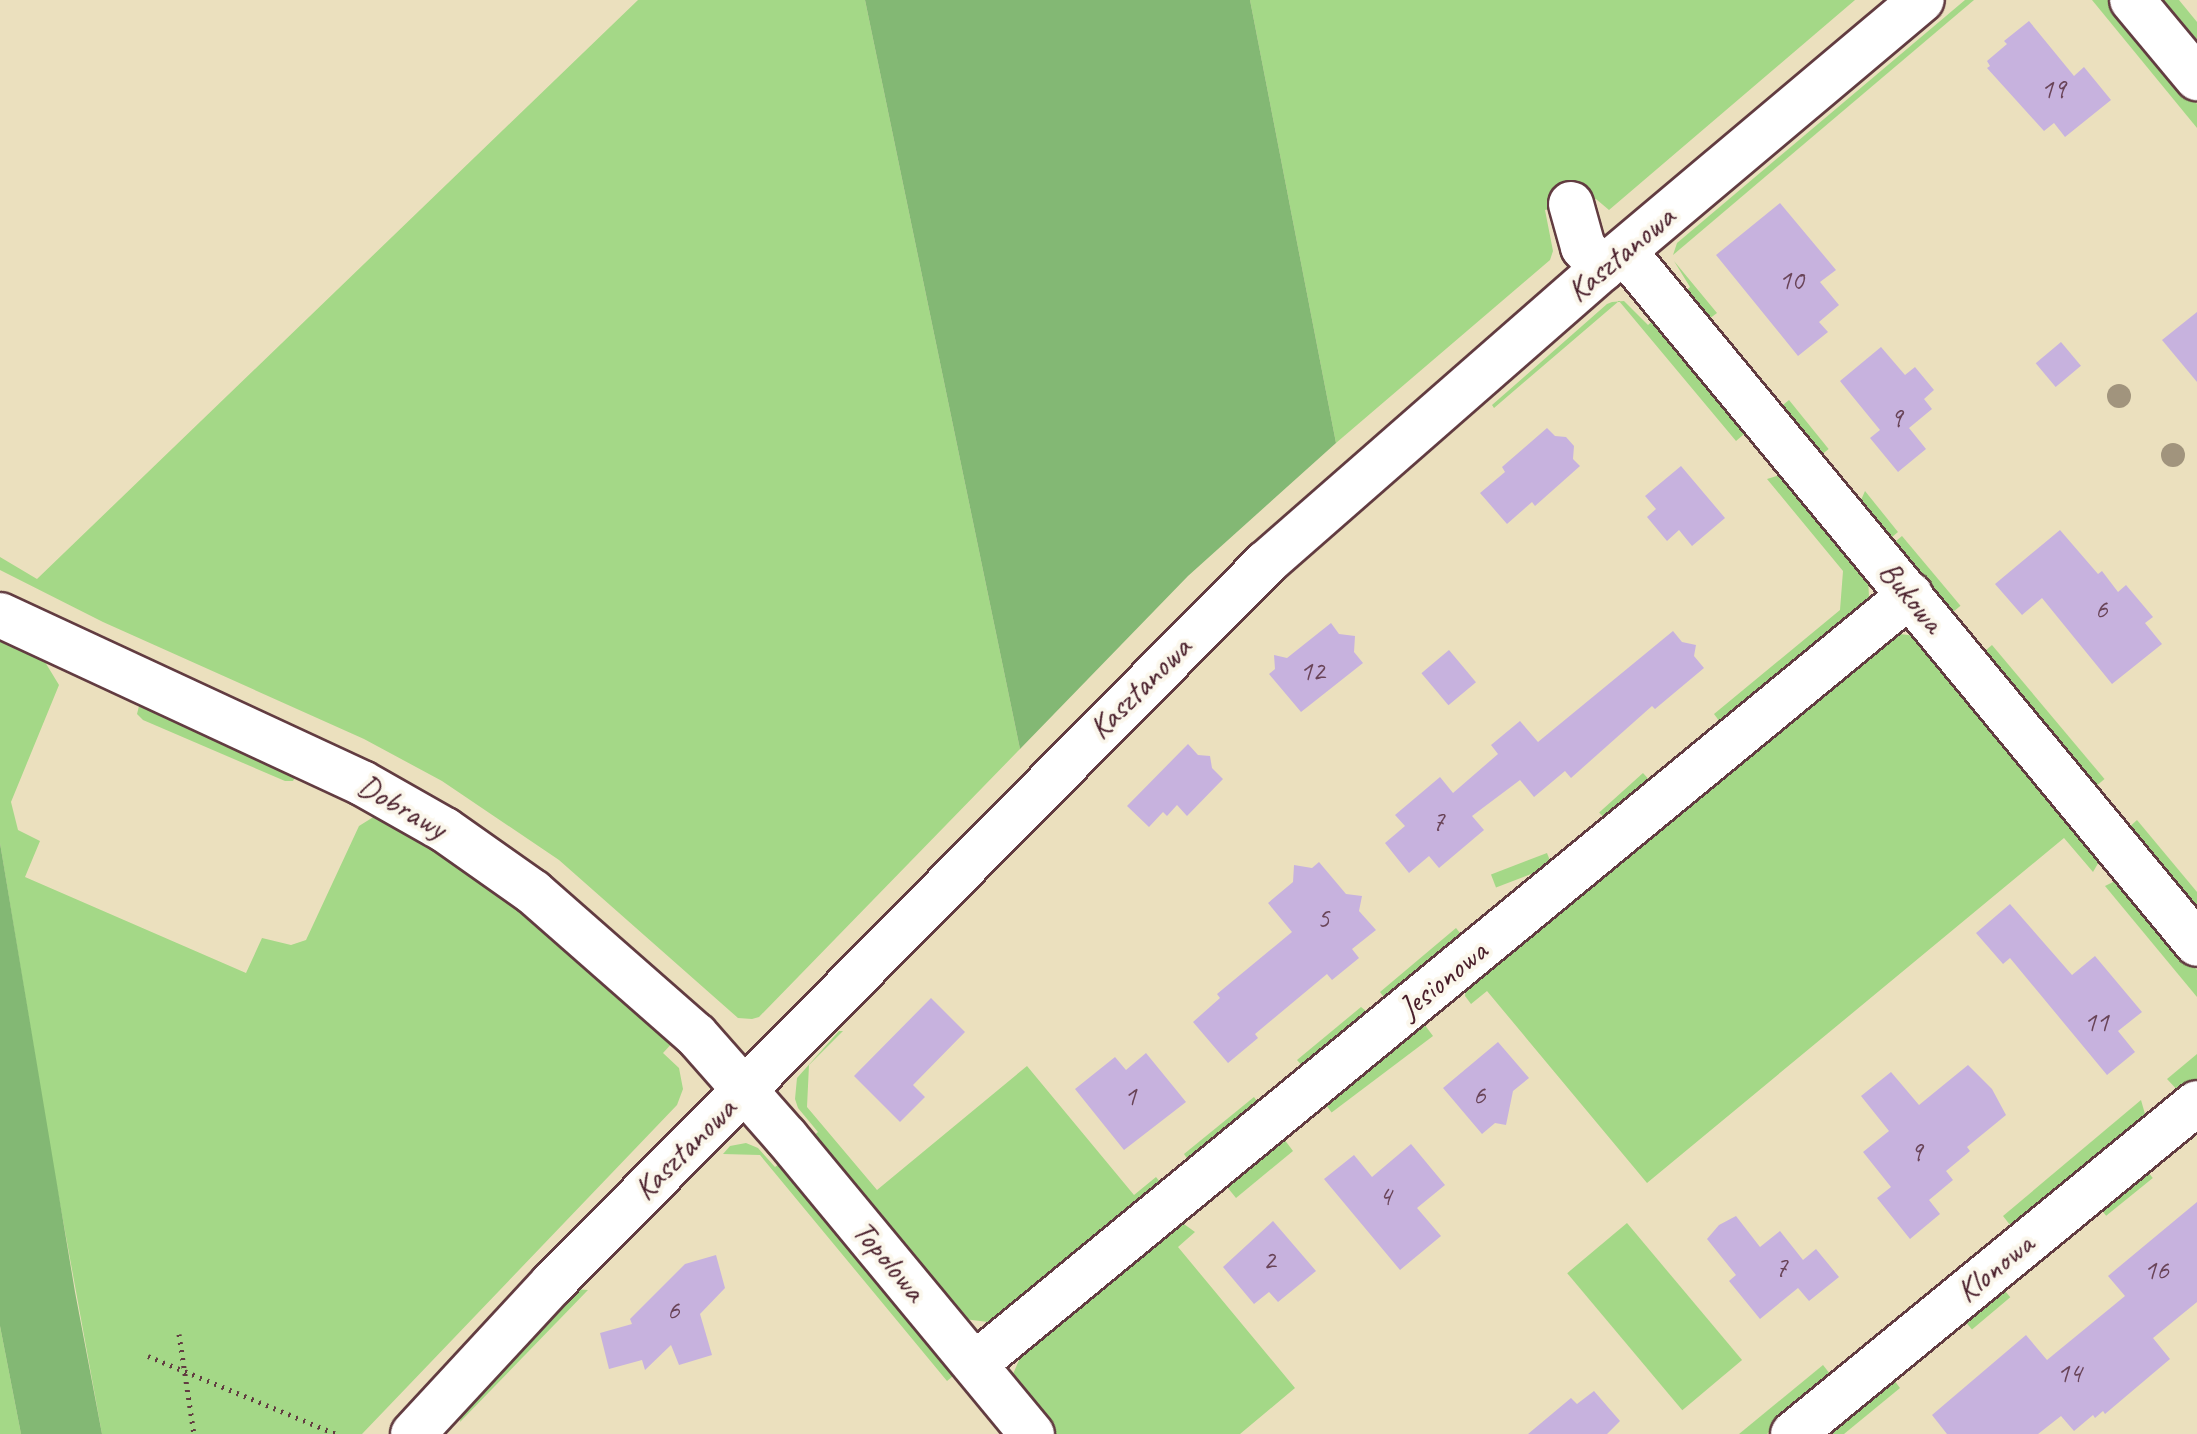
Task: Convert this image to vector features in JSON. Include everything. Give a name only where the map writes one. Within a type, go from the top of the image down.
[{"type":"street","name":"Kasztanowa","points":[[413,1434],[552,1284],[1266,563],[1613,260],[1922,0]]},
{"type":"street","points":[[2132,0],[2197,78]]},
{"type":"street","name":"Bukowa","points":[[1571,204],[1583,247],[1613,260],[1910,595],[2197,944]]},
{"type":"street","name":"Jesionowa","points":[[975,1364],[1910,595]]},
{"type":"street","name":"Dobrawy","points":[[0,615],[342,773],[445,830],[533,892],[614,960],[696,1035],[744,1089]]},
{"type":"street","name":"Topolowa","points":[[744,1089],[1032,1434]]},
{"type":"street","name":"Klonowa","points":[[1793,1434],[2197,1103]]},
{"type":"path","points":[[179,1334],[194,1434]]},
{"type":"path","points":[[148,1356],[336,1434]]},
{"type":"green space","points":[[638,0],[865,0],[1020,749],[759,1017],[752,1019],[738,1018],[559,860],[442,781],[364,739],[103,622],[0,570],[0,557],[37,579]]},
{"type":"green space","points":[[865,0],[1250,0],[1336,443],[1188,576],[1020,749]]},
{"type":"green space","points":[[1250,0],[1855,0],[1609,210],[1596,199],[1545,210],[1553,251],[1550,260],[1336,443]]},
{"type":"green space","points":[[1965,0],[1974,0],[1673,255],[1677,243]]},
{"type":"green space","points":[[2092,0],[2111,0],[2197,104],[2197,128]]},
{"type":"green space","points":[[2155,0],[2179,0],[2197,22],[2197,47]]},
{"type":"green space","points":[[1674,261],[1717,313],[1705,322],[1682,294],[1690,287]]},
{"type":"green space","points":[[1618,301],[1494,408],[1492,405],[1607,304]]},
{"type":"green space","points":[[1619,301],[1624,301],[1648,325],[1657,317],[1750,429],[1736,441]]},
{"type":"green space","points":[[1789,400],[1829,449],[1817,458],[1777,409]]},
{"type":"green space","points":[[1787,473],[1868,577],[1869,597],[1865,605],[1723,726],[1714,714],[1840,610],[1843,571],[1767,479]]},
{"type":"green space","points":[[1865,491],[1898,532],[1892,537],[1885,539],[1858,507]]},
{"type":"green space","points":[[1902,536],[1960,606],[1948,616],[1890,546]]},
{"type":"green space","points":[[1889,635],[1916,636],[2103,855],[2093,872],[2064,838],[1647,1183],[1487,991],[1471,1004],[1465,996],[1467,982]]},
{"type":"green space","points":[[0,636],[42,657],[59,685],[11,802],[18,830],[40,841],[25,877],[246,973],[262,938],[291,945],[306,940],[359,826],[375,816],[479,874],[675,1040],[663,1053],[679,1068],[683,1089],[677,1105],[362,1434],[102,1434],[0,875],[46,1123],[0,843]]},
{"type":"green space","points":[[1992,645],[2104,779],[2093,789],[1981,655]]},
{"type":"green space","points":[[140,702],[298,771],[293,781],[285,781],[143,720],[137,714]]},
{"type":"green space","points":[[1643,773],[1653,784],[1609,824],[1599,812]]},
{"type":"green space","points":[[2137,820],[2197,892],[2197,911],[2126,830]]},
{"type":"green space","points":[[0,843],[75,1292],[102,1434],[21,1434],[0,1326]]},
{"type":"green space","points":[[1547,853],[1552,866],[1496,888],[1491,875]]},
{"type":"green space","points":[[2121,878],[2197,970],[2197,997],[2105,886]]},
{"type":"green space","points":[[1456,928],[1460,933],[1459,943],[1394,996],[1383,996],[1380,992]]},
{"type":"green space","points":[[1361,1007],[1366,1011],[1364,1021],[1305,1069],[1297,1060]]},
{"type":"green space","points":[[1421,1020],[1433,1036],[1332,1112],[1320,1096]]},
{"type":"green space","points":[[839,1031],[843,1031],[809,1065],[807,1107],[877,1190],[1027,1066],[1134,1195],[1156,1177],[1160,1182],[1156,1193],[999,1319],[988,1322],[964,1319],[810,1139],[818,1132],[798,1108],[795,1099],[797,1078]]},
{"type":"green space","points":[[2197,1054],[2197,1081],[2181,1094],[2167,1079]]},
{"type":"green space","points":[[1254,1097],[1259,1104],[1191,1164],[1184,1154]]},
{"type":"green space","points":[[2141,1100],[2147,1121],[2014,1230],[2003,1216]]},
{"type":"green space","points":[[1278,1137],[1284,1139],[1293,1151],[1236,1198],[1223,1182]]},
{"type":"green space","points":[[746,1143],[758,1148],[775,1167],[783,1161],[958,1372],[947,1381],[760,1155],[723,1154],[730,1146]]},
{"type":"green space","points":[[2144,1167],[2153,1178],[2106,1216],[2097,1205]]},
{"type":"green space","points":[[1177,1219],[1195,1232],[1178,1247],[1295,1388],[1240,1434],[1052,1434],[1014,1383],[1013,1374],[1023,1351]]},
{"type":"green space","points":[[1627,1223],[1742,1360],[1682,1410],[1567,1273]]},
{"type":"green space","points":[[2000,1285],[2010,1297],[1972,1329],[1962,1317]]},
{"type":"green space","points":[[571,1289],[588,1290],[460,1422],[462,1406]]},
{"type":"green space","points":[[0,1326],[21,1434],[0,1434]]},
{"type":"green space","points":[[1823,1365],[1834,1379],[1767,1434],[1739,1434]]},
{"type":"green space","points":[[1891,1376],[1900,1388],[1844,1434],[1831,1434],[1828,1427]]},
{"type":"building","points":[[2029,21],[2074,76],[2084,67],[2111,100],[2065,137],[2054,123],[2044,131],[1987,68],[1990,66],[1987,61],[2007,44],[2004,41]]},
{"type":"building","points":[[1780,203],[1836,270],[1820,282],[1839,305],[1819,322],[1828,332],[1798,356],[1716,255]]},
{"type":"building","points":[[2197,312],[2197,382],[2162,340]]},
{"type":"building","points":[[2061,342],[2081,366],[2056,387],[2036,363]]},
{"type":"building","points":[[1881,347],[1905,375],[1915,367],[1934,390],[1924,399],[1932,409],[1909,428],[1926,449],[1898,472],[1870,438],[1880,430],[1840,381]]},
{"type":"building","points":[[1547,428],[1555,436],[1566,437],[1574,446],[1573,459],[1580,466],[1535,506],[1532,502],[1507,524],[1480,493],[1505,472],[1502,467]]},
{"type":"building","points":[[1681,466],[1725,518],[1692,546],[1679,530],[1667,541],[1647,517],[1656,509],[1645,496]]},
{"type":"building","points":[[2060,530],[2098,574],[2102,571],[2118,592],[2126,585],[2153,617],[2145,623],[2162,644],[2112,684],[2042,598],[2022,615],[1995,584]]},
{"type":"building","points":[[1331,623],[1339,634],[1355,636],[1354,652],[1363,663],[1301,712],[1269,674],[1275,669],[1274,655],[1287,658]]},
{"type":"building","points":[[1673,631],[1682,642],[1696,645],[1694,656],[1704,668],[1655,709],[1652,706],[1571,778],[1565,771],[1534,797],[1520,780],[1472,816],[1484,830],[1439,868],[1429,856],[1409,873],[1385,843],[1405,826],[1395,815],[1440,777],[1453,793],[1498,754],[1491,745],[1520,721],[1538,742]]},
{"type":"building","points":[[1449,650],[1476,682],[1448,705],[1421,673]]},
{"type":"building","points":[[1188,744],[1198,755],[1210,756],[1212,768],[1223,779],[1187,816],[1177,805],[1167,816],[1163,812],[1149,827],[1127,806]]},
{"type":"building","points":[[1319,862],[1346,894],[1362,896],[1359,911],[1376,930],[1352,949],[1359,958],[1332,980],[1327,974],[1255,1034],[1258,1038],[1228,1063],[1193,1022],[1220,998],[1217,994],[1292,932],[1268,903],[1293,882],[1294,865],[1312,868]]},
{"type":"building","points":[[2010,904],[2072,975],[2095,956],[2142,1012],[2118,1031],[2135,1052],[2107,1075],[2010,958],[2003,964],[1976,933]]},
{"type":"building","points":[[931,998],[965,1032],[913,1085],[925,1097],[900,1122],[854,1076]]},
{"type":"building","points":[[1498,1042],[1529,1078],[1513,1091],[1506,1125],[1495,1123],[1482,1134],[1443,1088]]},
{"type":"building","points":[[1146,1053],[1186,1102],[1124,1150],[1075,1089],[1115,1057],[1126,1070]]},
{"type":"building","points":[[1968,1065],[1992,1089],[2006,1115],[1967,1147],[1970,1151],[1946,1171],[1953,1180],[1929,1200],[1940,1214],[1910,1239],[1877,1198],[1891,1187],[1863,1152],[1889,1131],[1861,1096],[1891,1072],[1919,1105]]},
{"type":"building","points":[[1411,1144],[1445,1185],[1417,1208],[1441,1236],[1400,1270],[1324,1179],[1354,1155],[1372,1177]]},
{"type":"building","points":[[2197,1202],[2197,1302],[2153,1338],[2170,1359],[2105,1414],[2103,1411],[2095,1418],[2093,1415],[2074,1431],[2061,1416],[2038,1434],[1947,1434],[1932,1415],[2026,1335],[2047,1360],[2125,1296],[2108,1276]]},
{"type":"building","points":[[1736,1216],[1760,1247],[1780,1231],[1803,1260],[1816,1249],[1839,1277],[1809,1301],[1798,1288],[1760,1319],[1729,1281],[1736,1275],[1707,1239],[1719,1225]]},
{"type":"building","points":[[1273,1221],[1316,1271],[1278,1302],[1269,1292],[1254,1304],[1223,1267]]},
{"type":"building","points":[[716,1255],[725,1288],[700,1314],[712,1355],[679,1365],[671,1345],[645,1370],[642,1360],[609,1369],[600,1333],[632,1324],[630,1319],[685,1264]]},
{"type":"building","points":[[1594,1391],[1620,1421],[1607,1434],[1528,1434],[1571,1398],[1577,1404]]}]
